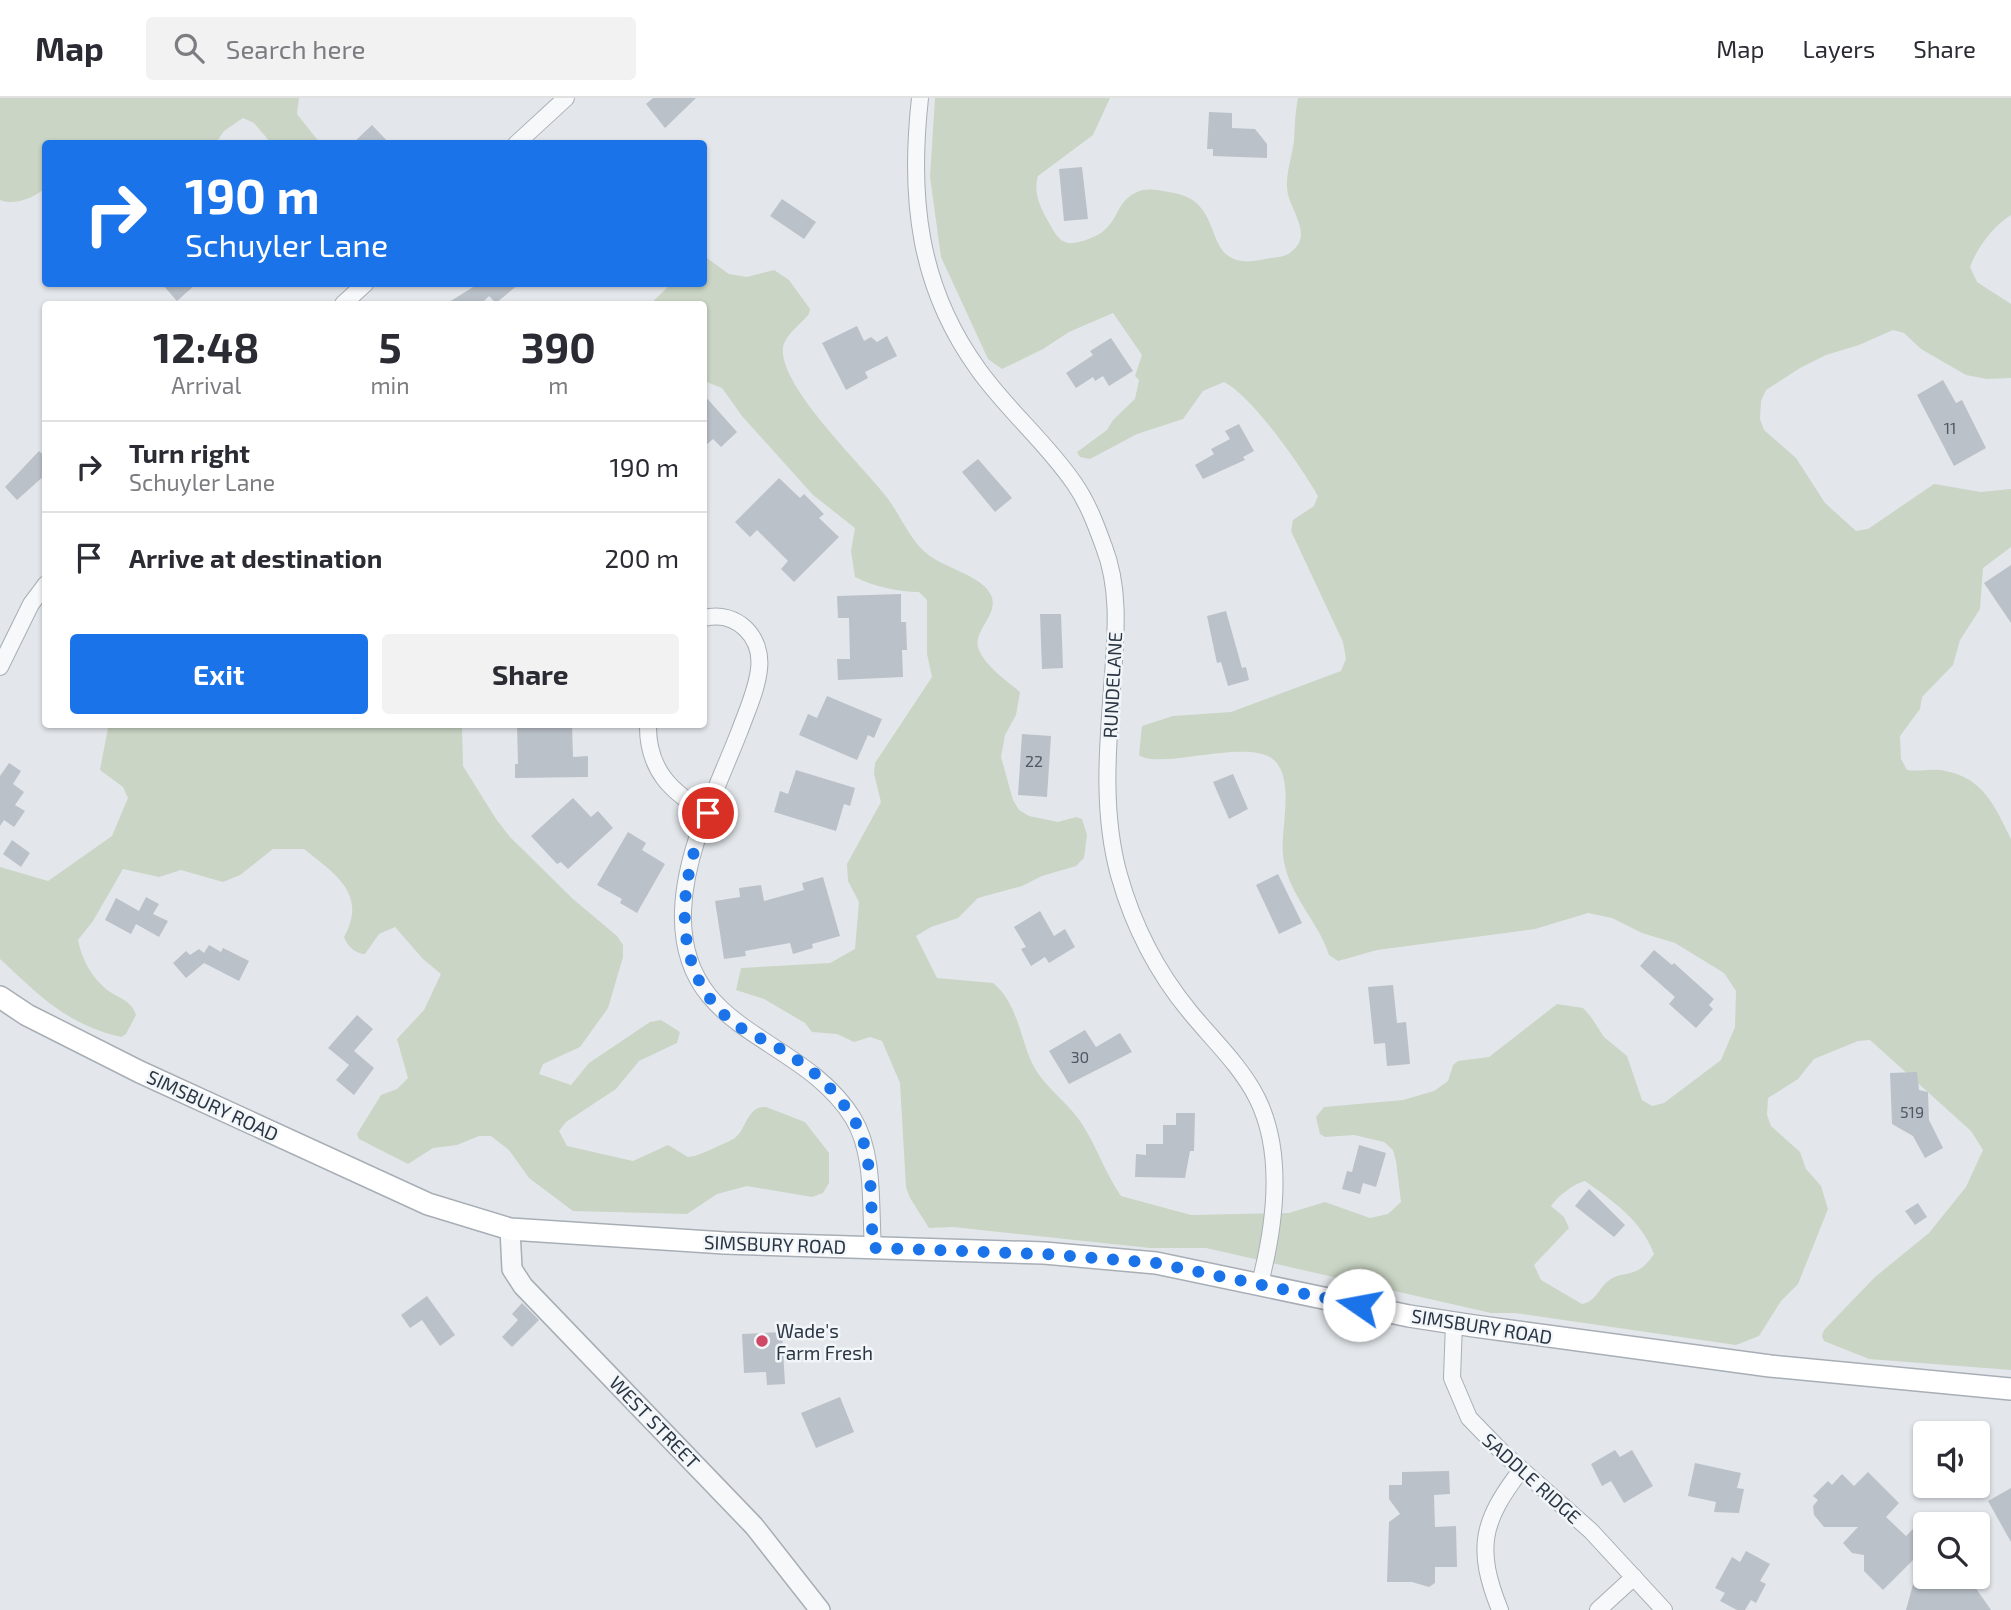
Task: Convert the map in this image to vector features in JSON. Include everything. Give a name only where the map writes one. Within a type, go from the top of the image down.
[{"type":"main road","name":"SIMSBURY ROAD","points":[[0,997],[27,1015],[140,1072],[428,1204],[510,1229],[711,1242],[1044,1254],[1156,1263],[1454,1323],[1759,1364],[2011,1389]]},
{"type":"street","points":[[520,140],[566,98]]},
{"type":"street","name":"RUNDELANE","points":[[920,98],[915,146],[915,192],[924,249],[940,302],[978,369],[1073,480],[1090,510],[1107,552],[1115,593],[1116,630],[1107,787],[1109,828],[1131,912],[1148,950],[1172,989],[1243,1075],[1257,1099],[1265,1121],[1274,1171],[1274,1207],[1270,1245],[1260,1283]]},
{"type":"street","points":[[346,301],[362,287]]},
{"type":"street","points":[[0,667],[42,590]]},
{"type":"street","points":[[707,618],[729,620],[747,628],[757,644],[759,673],[692,859],[683,908],[684,933],[694,967],[708,995],[729,1018],[813,1072],[830,1088],[854,1120],[867,1160],[873,1248]]},
{"type":"street","points":[[648,728],[650,755],[660,775],[682,799],[708,813]]},
{"type":"street","name":"WEST STREET","points":[[510,1229],[512,1269],[523,1286],[754,1526],[820,1610]]},
{"type":"street","name":"SADDLE RIDGE","points":[[1454,1323],[1452,1369],[1457,1393],[1476,1427],[1591,1531],[1664,1610]]},
{"type":"street","points":[[1500,1610],[1487,1561],[1488,1523],[1494,1507],[1521,1470]]},
{"type":"street","points":[[1598,1610],[1634,1577]]},
{"type":"green space","points":[[0,98],[299,98],[297,114],[318,140],[268,140],[254,123],[243,118],[224,131],[218,140],[42,140],[42,190],[24,200],[0,200]]},
{"type":"green space","points":[[935,98],[1110,98],[1093,135],[1038,176],[1038,199],[1057,235],[1068,243],[1093,237],[1110,225],[1128,197],[1137,192],[1160,190],[1191,199],[1203,210],[1221,248],[1230,257],[1244,261],[1285,255],[1298,245],[1301,237],[1301,229],[1287,188],[1298,98],[2011,98],[2011,215],[1986,238],[1970,267],[1977,282],[2011,304],[2011,378],[1987,379],[1966,375],[1921,349],[1904,333],[1893,330],[1859,345],[1826,355],[1766,390],[1761,401],[1760,419],[1764,430],[1796,458],[1825,503],[1856,531],[1868,529],[1934,484],[1981,492],[2011,489],[2011,547],[1983,568],[1980,609],[1960,640],[1953,665],[1922,697],[1920,709],[1900,736],[1901,759],[1907,770],[1940,770],[1970,780],[1987,796],[2011,839],[2011,1370],[1869,1359],[1824,1341],[1824,1330],[1875,1277],[1929,1233],[1966,1187],[1983,1150],[1971,1131],[1870,1040],[1858,1041],[1814,1059],[1798,1079],[1768,1098],[1767,1115],[1771,1126],[1800,1152],[1806,1169],[1821,1186],[1828,1209],[1798,1284],[1781,1301],[1759,1336],[1736,1345],[1515,1313],[1491,1313],[1206,1248],[1150,1248],[953,1227],[929,1228],[906,1187],[900,1083],[882,1041],[870,1037],[854,1042],[837,1034],[812,1032],[805,1023],[764,999],[736,990],[741,968],[830,963],[855,949],[859,902],[848,881],[847,864],[881,802],[874,774],[875,763],[932,677],[927,654],[927,600],[919,592],[886,588],[855,577],[851,551],[855,528],[813,495],[742,416],[722,388],[707,382],[707,301],[653,301],[668,287],[707,287],[707,258],[729,274],[747,277],[774,270],[789,280],[810,309],[809,314],[784,343],[785,364],[794,383],[824,424],[885,495],[919,546],[932,558],[979,582],[991,595],[992,609],[979,636],[979,650],[991,668],[1020,692],[1016,715],[1005,735],[1001,757],[1013,800],[1019,810],[1029,816],[1058,822],[1076,817],[1082,819],[1087,835],[1084,858],[1076,866],[1042,876],[1022,886],[978,898],[958,918],[931,927],[916,936],[937,978],[993,983],[1001,991],[1013,1011],[1033,1065],[1082,1124],[1121,1196],[1191,1215],[1289,1213],[1325,1202],[1370,1218],[1388,1214],[1401,1202],[1393,1150],[1384,1142],[1354,1135],[1325,1137],[1320,1134],[1316,1117],[1324,1107],[1403,1100],[1434,1091],[1448,1081],[1453,1065],[1458,1061],[1489,1057],[1557,1004],[1583,1008],[1604,1037],[1627,1056],[1642,1100],[1652,1106],[1664,1103],[1721,1060],[1735,1027],[1736,991],[1724,973],[1675,943],[1642,933],[1612,918],[1588,913],[1535,929],[1377,950],[1338,961],[1329,955],[1318,930],[1296,895],[1286,869],[1283,845],[1286,793],[1281,770],[1275,761],[1263,754],[1246,752],[1165,759],[1150,759],[1139,755],[1142,726],[1173,716],[1231,712],[1341,671],[1346,659],[1343,642],[1291,531],[1293,520],[1314,506],[1318,496],[1262,417],[1236,390],[1224,382],[1203,391],[1183,419],[1137,434],[1090,459],[1080,457],[1077,452],[1107,430],[1113,420],[1135,399],[1139,380],[1135,376],[1142,355],[1113,313],[1069,332],[1043,349],[1002,369],[988,359],[941,257],[930,177]],"holes":[[[1585,1181],[1616,1204],[1649,1242],[1654,1254],[1647,1263],[1635,1271],[1613,1278],[1593,1298],[1582,1304],[1541,1280],[1534,1265],[1569,1228],[1564,1217],[1551,1206],[1554,1202],[1562,1194]]]},
{"type":"green space","points":[[108,728],[462,728],[463,766],[496,819],[510,837],[573,899],[617,936],[623,945],[623,957],[608,1008],[580,1047],[543,1064],[539,1074],[571,1085],[589,1063],[650,1022],[661,1020],[680,1032],[677,1043],[639,1061],[616,1089],[566,1122],[559,1131],[567,1146],[633,1161],[668,1145],[688,1157],[694,1156],[735,1138],[755,1110],[766,1107],[805,1122],[829,1153],[829,1183],[823,1193],[812,1197],[747,1186],[717,1194],[687,1214],[573,1211],[529,1178],[509,1150],[491,1136],[479,1136],[457,1145],[433,1148],[408,1164],[359,1139],[357,1134],[381,1095],[397,1089],[408,1078],[397,1039],[424,1010],[441,974],[423,959],[395,927],[379,934],[365,954],[352,949],[344,937],[352,909],[345,886],[304,849],[273,849],[240,875],[223,882],[181,870],[159,877],[123,869],[93,921],[78,940],[85,961],[96,979],[128,1003],[136,1015],[126,1034],[121,1037],[85,1025],[69,1016],[28,985],[0,959],[0,867],[48,881],[112,836],[128,798],[123,787],[100,770]]},
{"type":"building","points":[[653,98],[696,98],[665,128],[646,104]]},
{"type":"building","points":[[1209,112],[1232,113],[1232,128],[1255,129],[1267,144],[1267,158],[1213,156],[1213,149],[1207,149]]},
{"type":"building","points":[[372,125],[386,140],[356,140]]},
{"type":"building","points":[[1082,167],[1088,219],[1064,221],[1059,169]]},
{"type":"building","points":[[782,199],[816,222],[804,239],[770,216]]},
{"type":"building","points":[[165,287],[193,287],[177,301]]},
{"type":"building","points":[[473,287],[515,287],[498,301],[489,296],[484,301],[451,301]]},
{"type":"building","points":[[857,326],[864,341],[871,337],[877,342],[887,336],[897,356],[865,372],[868,378],[846,390],[822,343]]},
{"type":"building","points":[[1111,338],[1133,371],[1109,386],[1103,376],[1095,381],[1093,377],[1076,388],[1066,373],[1093,355],[1090,351]]},
{"type":"building","points":[[1943,380],[1956,403],[1962,400],[1986,448],[1954,466],[1917,395]]},
{"type":"building","points":[[707,398],[737,432],[721,447],[713,439],[707,444]]},
{"type":"building","points":[[1239,424],[1254,451],[1243,457],[1245,460],[1203,479],[1195,465],[1214,454],[1211,449],[1230,439],[1225,431]]},
{"type":"building","points":[[39,451],[42,454],[42,478],[17,500],[5,487]]},
{"type":"building","points":[[978,459],[1012,498],[995,512],[962,472]]},
{"type":"building","points":[[779,478],[800,498],[804,494],[824,514],[819,518],[839,537],[794,582],[781,569],[788,561],[757,530],[750,537],[735,522]]},
{"type":"building","points":[[2011,565],[2011,623],[1984,583]]},
{"type":"building","points":[[901,594],[901,622],[906,622],[907,650],[902,650],[903,677],[838,680],[837,659],[850,659],[849,618],[838,618],[837,596]]},
{"type":"building","points":[[1226,611],[1242,668],[1246,667],[1249,680],[1228,686],[1221,662],[1217,663],[1207,616]]},
{"type":"building","points":[[1040,614],[1061,614],[1063,668],[1042,669]]},
{"type":"building","points":[[827,696],[882,719],[874,738],[868,735],[857,760],[799,735],[808,714],[817,718]]},
{"type":"building","points":[[517,728],[572,728],[573,757],[588,756],[588,777],[515,778],[515,764],[518,764]]},
{"type":"building","points":[[1022,734],[1051,736],[1047,797],[1018,795]]},
{"type":"building","points":[[9,763],[21,771],[13,784],[24,792],[15,805],[25,811],[14,827],[4,820],[0,826],[0,776]]},
{"type":"building","points":[[796,770],[855,788],[850,806],[844,804],[836,831],[774,812],[780,791],[788,794]]},
{"type":"building","points":[[1233,774],[1248,809],[1229,819],[1213,782]]},
{"type":"building","points":[[573,798],[591,817],[598,811],[613,828],[568,869],[561,862],[557,864],[531,836]]},
{"type":"building","points":[[628,832],[646,843],[642,850],[665,864],[637,913],[620,903],[622,899],[597,885]]},
{"type":"building","points":[[12,840],[30,853],[21,867],[3,854]]},
{"type":"building","points":[[1278,874],[1302,923],[1279,934],[1256,885]]},
{"type":"building","points":[[823,877],[840,936],[812,944],[813,948],[793,954],[790,943],[745,951],[746,956],[724,959],[715,901],[740,897],[739,888],[761,885],[764,901],[804,890],[802,883]]},
{"type":"building","points":[[146,897],[159,904],[153,914],[168,921],[159,937],[136,924],[131,934],[105,920],[116,898],[139,911]]},
{"type":"building","points":[[1040,911],[1054,936],[1065,929],[1075,947],[1049,963],[1045,957],[1031,966],[1021,949],[1026,947],[1014,927]]},
{"type":"building","points":[[209,945],[221,952],[223,948],[249,961],[239,981],[204,963],[186,978],[173,963],[186,951],[190,955],[199,949],[204,953]]},
{"type":"building","points":[[1654,950],[1672,965],[1674,963],[1714,999],[1709,1005],[1713,1009],[1696,1028],[1669,1004],[1675,997],[1640,966]]},
{"type":"building","points":[[1393,985],[1397,1023],[1406,1022],[1410,1064],[1387,1066],[1385,1043],[1374,1044],[1368,987]]},
{"type":"building","points":[[357,1015],[373,1029],[354,1051],[374,1068],[354,1095],[336,1080],[349,1065],[328,1048]]},
{"type":"building","points":[[1085,1030],[1096,1047],[1120,1033],[1132,1052],[1069,1084],[1049,1051]]},
{"type":"building","points":[[1917,1072],[1919,1090],[1928,1092],[1929,1120],[1943,1148],[1925,1158],[1913,1136],[1892,1124],[1890,1073]]},
{"type":"building","points":[[1176,1113],[1195,1113],[1194,1151],[1190,1151],[1185,1178],[1135,1177],[1136,1154],[1146,1155],[1146,1144],[1163,1144],[1163,1125],[1176,1125]]},
{"type":"building","points":[[1359,1145],[1386,1153],[1376,1187],[1363,1183],[1360,1194],[1342,1189],[1347,1171],[1352,1172]]},
{"type":"building","points":[[1589,1189],[1625,1225],[1614,1237],[1575,1206]]},
{"type":"building","points":[[1918,1203],[1927,1217],[1915,1225],[1905,1211]]},
{"type":"building","points":[[427,1296],[455,1335],[440,1346],[422,1320],[410,1328],[401,1315]]},
{"type":"building","points":[[522,1303],[539,1320],[512,1347],[502,1337],[518,1320],[512,1314]]},
{"type":"building","points":[[782,1332],[785,1384],[767,1385],[766,1372],[744,1373],[742,1334]]},
{"type":"building","points":[[840,1397],[854,1432],[816,1448],[801,1413]]},
{"type":"building","points":[[1615,1450],[1620,1457],[1632,1450],[1653,1486],[1624,1503],[1611,1481],[1602,1486],[1591,1464]]},
{"type":"building","points":[[1695,1463],[1741,1473],[1737,1488],[1744,1489],[1739,1513],[1714,1512],[1716,1502],[1688,1496]]},
{"type":"building","points":[[1449,1471],[1450,1494],[1434,1495],[1435,1527],[1456,1526],[1457,1567],[1435,1567],[1435,1583],[1429,1587],[1412,1582],[1387,1582],[1389,1522],[1400,1514],[1389,1499],[1389,1485],[1402,1485],[1402,1472]]},
{"type":"building","points":[[1868,1472],[1899,1503],[1886,1517],[1906,1536],[1913,1529],[1913,1560],[1883,1590],[1864,1571],[1864,1555],[1852,1553],[1843,1543],[1858,1527],[1824,1527],[1814,1515],[1813,1506],[1818,1500],[1813,1496],[1828,1481],[1832,1485],[1842,1474],[1854,1486]]},
{"type":"building","points":[[2011,1488],[2011,1542],[1988,1501]]},
{"type":"building","points":[[1746,1551],[1770,1564],[1760,1581],[1766,1584],[1756,1603],[1751,1600],[1745,1610],[1737,1610],[1720,1601],[1725,1593],[1715,1588],[1732,1557],[1740,1562]]},
{"type":"building","points":[[1913,1584],[1913,1589],[1976,1589],[1991,1610],[1906,1610]]},
{"type":"place","name":"Wade's Farm Fresh","points":[[762,1341]]},
{"type":"route","points":[[708,813],[692,859],[683,908],[684,933],[694,967],[708,995],[729,1018],[752,1035],[785,1052],[819,1077],[854,1120],[867,1160],[873,1248],[1044,1254],[1156,1263],[1359,1305]]}]
